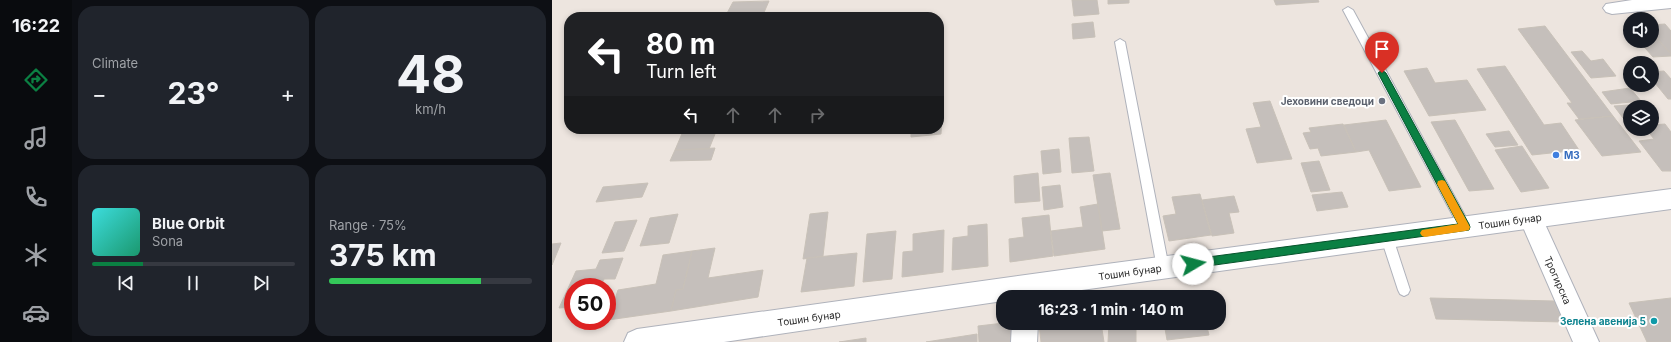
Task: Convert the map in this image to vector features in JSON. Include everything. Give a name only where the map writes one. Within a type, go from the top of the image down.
[{"type":"main road","points":[[1612,8],[1671,2]]},
{"type":"main road","name":"Тошин бунар","points":[[1039,290],[1163,268],[1671,199]]},
{"type":"main road","name":"Трогирска","points":[[1531,218],[1586,342]]},
{"type":"main road","name":"Тошин бунар","points":[[637,342],[996,296]]},
{"type":"main road","points":[[1024,342],[1025,330]]},
{"type":"lane","points":[[1348,10],[1465,227]]},
{"type":"lane","points":[[1120,42],[1163,268]]},
{"type":"lane","points":[[1387,238],[1404,290]]},
{"type":"building","points":[[1072,0],[1097,0],[1099,14],[1074,16]]},
{"type":"building","points":[[1108,0],[1129,0],[1129,3],[1108,4]]},
{"type":"building","points":[[1274,0],[1318,0],[1319,2],[1276,5]]},
{"type":"building","points":[[769,1],[764,12],[728,12],[733,2]]},
{"type":"building","points":[[1093,22],[1095,37],[1073,39],[1072,24]]},
{"type":"building","points":[[1659,24],[1665,24],[1671,31],[1671,54],[1659,41]]},
{"type":"building","points":[[1545,26],[1613,116],[1579,119],[1567,103],[1572,103],[1518,29]]},
{"type":"building","points":[[1659,41],[1671,54],[1671,56],[1652,56],[1645,48],[1659,48]]},
{"type":"building","points":[[1582,51],[1591,61],[1603,59],[1616,76],[1591,78],[1571,52]]},
{"type":"building","points":[[1505,66],[1544,125],[1561,123],[1579,150],[1532,155],[1477,69]]},
{"type":"building","points":[[1427,68],[1435,83],[1467,80],[1486,110],[1429,116],[1404,71]]},
{"type":"building","points":[[1659,71],[1664,71],[1671,79],[1671,99],[1668,99],[1659,88]]},
{"type":"building","points":[[1623,89],[1623,92],[1633,92],[1640,100],[1623,100],[1623,103],[1611,104],[1602,92]]},
{"type":"building","points":[[1270,101],[1292,159],[1257,163],[1246,129],[1261,127],[1253,103]]},
{"type":"building","points":[[1623,105],[1623,118],[1614,106]]},
{"type":"building","points":[[1613,116],[1623,129],[1623,136],[1629,136],[1641,152],[1602,156],[1575,120]]},
{"type":"building","points":[[1386,120],[1421,187],[1389,191],[1369,150],[1356,152],[1344,125]]},
{"type":"building","points":[[1455,120],[1494,189],[1469,191],[1431,122]]},
{"type":"building","points":[[1343,124],[1356,152],[1321,156],[1318,148],[1310,149],[1303,133],[1311,132],[1309,128]]},
{"type":"building","points":[[1659,124],[1665,124],[1671,132],[1671,171],[1662,171],[1639,141],[1654,139],[1652,136],[1659,136]]},
{"type":"building","points":[[1509,131],[1518,145],[1495,147],[1486,134]]},
{"type":"building","points":[[682,134],[715,134],[709,149],[675,150]]},
{"type":"building","points":[[911,134],[941,134],[911,137]]},
{"type":"building","points":[[1089,137],[1094,171],[1072,173],[1069,138]]},
{"type":"building","points":[[1522,146],[1549,188],[1521,192],[1495,150]]},
{"type":"building","points":[[715,148],[711,160],[670,161],[675,150]]},
{"type":"building","points":[[1059,149],[1061,172],[1043,174],[1041,151]]},
{"type":"building","points":[[1319,161],[1330,190],[1311,192],[1301,163]]},
{"type":"building","points":[[1038,173],[1040,201],[1015,203],[1014,176]]},
{"type":"building","points":[[1110,173],[1120,229],[1102,231],[1093,175]]},
{"type":"building","points":[[648,183],[642,197],[596,202],[603,187]]},
{"type":"building","points":[[1060,185],[1063,207],[1044,210],[1042,187]]},
{"type":"building","points":[[1342,192],[1348,207],[1317,211],[1312,195]]},
{"type":"building","points":[[1200,194],[1211,235],[1169,241],[1163,216],[1176,214],[1172,197]]},
{"type":"building","points":[[1234,196],[1239,212],[1229,213],[1234,233],[1212,236],[1202,200]]},
{"type":"building","points":[[1098,204],[1105,249],[1054,256],[1051,231],[1083,227],[1080,207]]},
{"type":"building","points":[[828,212],[823,256],[803,259],[810,214]]},
{"type":"building","points":[[678,214],[669,243],[640,246],[650,218]]},
{"type":"building","points":[[1049,215],[1053,256],[1010,262],[1009,239],[1024,237],[1022,218]]},
{"type":"building","points":[[637,220],[624,251],[602,253],[615,222]]},
{"type":"building","points":[[987,224],[988,266],[952,270],[953,238],[968,236],[968,226]]},
{"type":"building","points":[[944,230],[943,272],[902,277],[903,252],[913,251],[913,234]]},
{"type":"building","points":[[896,231],[892,279],[863,282],[867,234]]},
{"type":"building","points":[[561,243],[552,265],[552,244]]},
{"type":"building","points":[[715,248],[708,278],[763,270],[758,297],[671,311],[676,290],[683,289],[692,251]]},
{"type":"building","points":[[692,251],[683,289],[676,290],[671,311],[616,319],[616,296],[618,290],[656,284],[663,255]]},
{"type":"building","points":[[857,253],[854,286],[801,292],[807,258]]},
{"type":"building","points":[[623,258],[615,278],[573,278],[576,271],[596,269],[600,260]]},
{"type":"building","points":[[564,297],[564,308],[559,308]]},
{"type":"building","points":[[1430,298],[1554,301],[1563,322],[1436,319]]},
{"type":"building","name":"Зелена авенија 5","points":[[1671,298],[1671,342],[1647,342],[1629,303]]},
{"type":"building","points":[[996,324],[996,330],[1013,330],[1014,342],[979,342],[978,326]]},
{"type":"building","points":[[1040,330],[1102,330],[1104,342],[1041,342]]},
{"type":"building","points":[[1109,330],[1136,330],[1136,342],[1108,342]]},
{"type":"building","points":[[1165,330],[1208,330],[1209,335],[1167,340]]},
{"type":"building","points":[[977,334],[977,342],[926,342]]},
{"type":"building","points":[[866,338],[866,342],[839,342]]},
{"type":"slow traffic","points":[[1425,233],[1465,227],[1442,184]]},
{"type":"place","name":"Јеховини сведоци","points":[[1382,101]]},
{"type":"place","name":"М3","points":[[1556,155]]},
{"type":"place","name":"Зелена авенија 5","points":[[1654,321]]},
{"type":"route","points":[[1193,264],[1465,227],[1382,73]]}]
